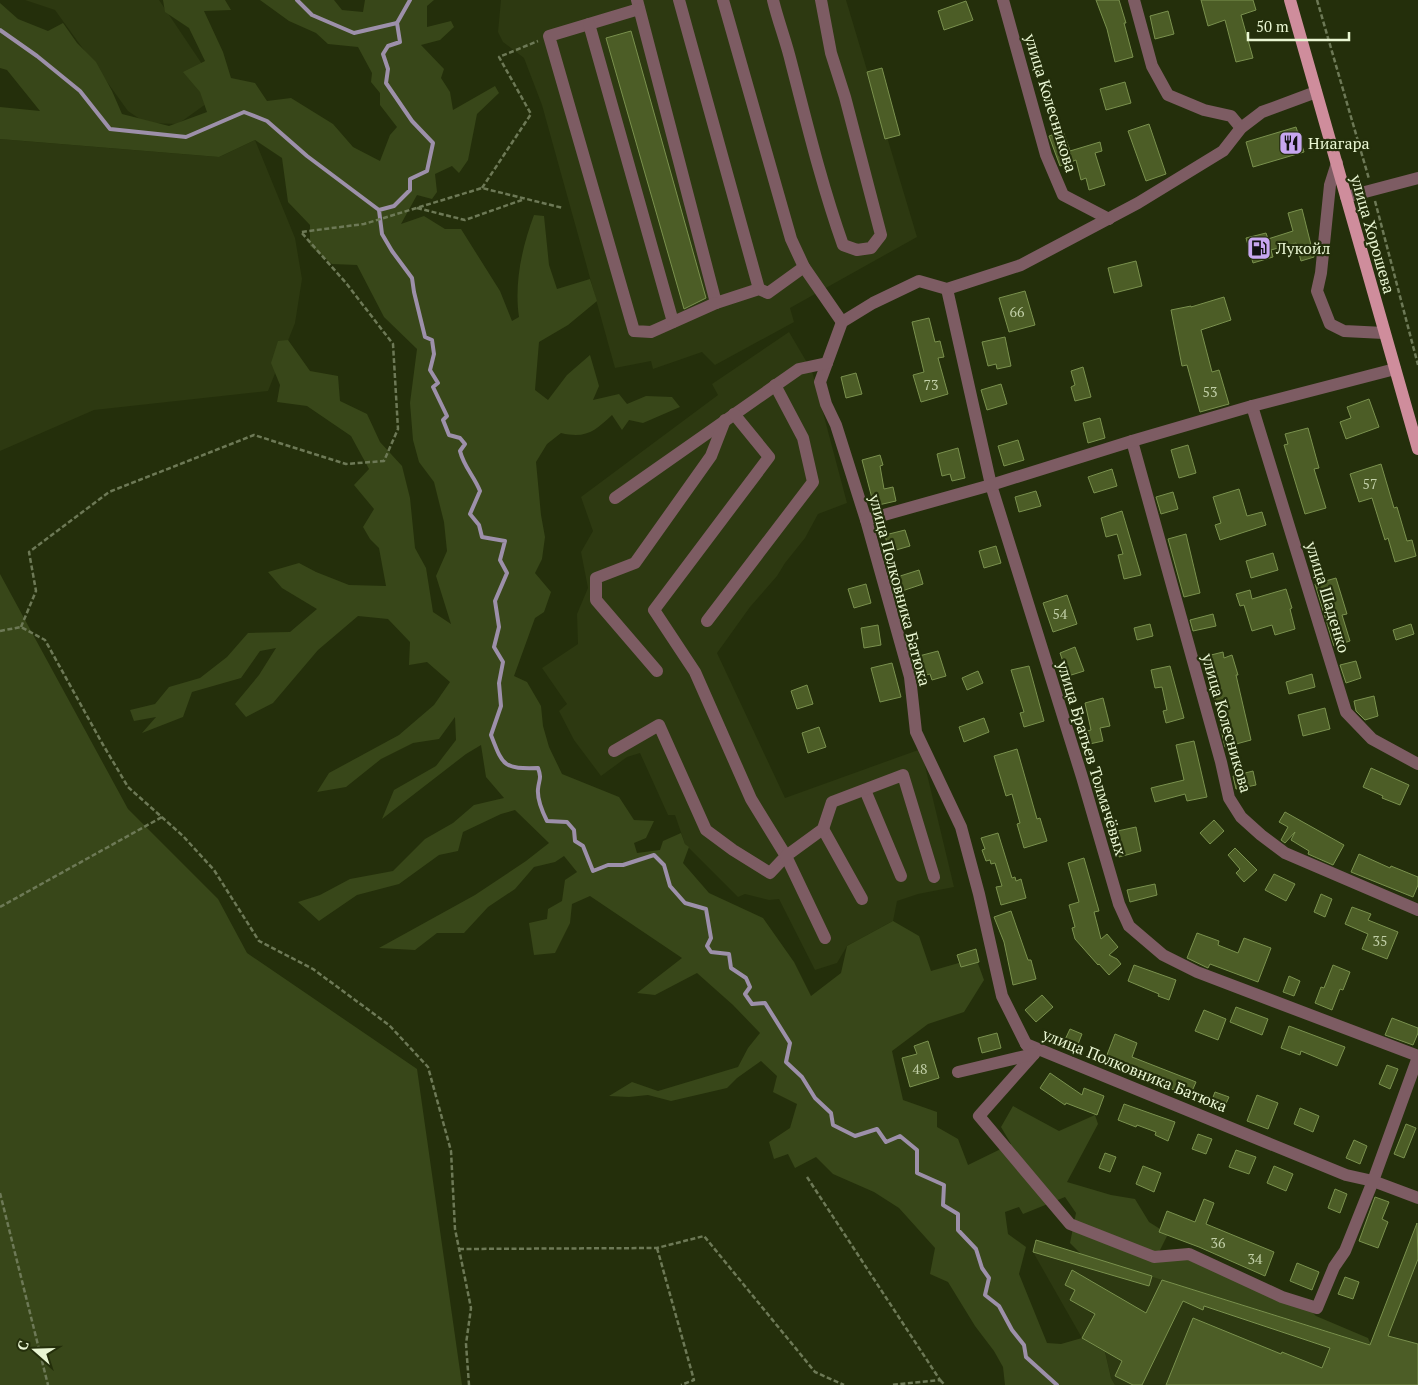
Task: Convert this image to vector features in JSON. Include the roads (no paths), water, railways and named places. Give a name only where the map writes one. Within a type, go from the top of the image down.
[{"type":"main road","name":"улица Хорошева","points":[[1290,0],[1418,449]]},
{"type":"street","points":[[679,0],[759,290]]},
{"type":"street","points":[[723,0],[791,239],[804,267],[842,322],[873,303],[919,281],[947,289],[1021,265],[1109,219],[1223,151],[1241,128],[1262,112],[1316,92]]},
{"type":"street","points":[[773,0],[791,61],[800,104],[834,220],[844,245],[857,250],[871,248],[881,235],[832,53],[821,0]]},
{"type":"street","name":"улица Колесникова","points":[[1003,0],[1046,155],[1063,195],[1109,219]]},
{"type":"street","points":[[1134,0],[1152,66],[1168,95],[1204,110],[1231,116],[1241,128]]},
{"type":"street","points":[[716,303],[638,5],[589,24],[549,36],[634,331],[651,332],[716,303],[759,290],[768,293],[804,267]]},
{"type":"street","points":[[589,24],[672,322]]},
{"type":"street","points":[[1337,164],[1330,185],[1321,273],[1317,291],[1330,324],[1344,331],[1384,333]]},
{"type":"street","points":[[1346,197],[1418,178]]},
{"type":"street","name":"улица Братьев Толмачёвых","points":[[947,289],[991,485],[1082,777],[1119,904],[1129,926],[1163,955],[1197,972],[1418,1057]]},
{"type":"street","name":"улица Полковника Батюка","points":[[842,322],[820,382],[826,404],[836,425],[866,520],[910,677],[916,732],[961,827],[979,894],[1002,996],[1026,1044],[1346,1175],[1373,1181],[1418,1198]]},
{"type":"street","points":[[615,498],[799,369],[827,364]]},
{"type":"street","points":[[866,520],[991,485],[1252,406],[1395,369]]},
{"type":"street","points":[[707,621],[814,482],[803,438],[775,385]]},
{"type":"street","name":"улица Шаденко","points":[[1252,406],[1346,712],[1372,739],[1418,764]]},
{"type":"street","points":[[657,671],[596,600],[596,578],[635,563],[711,456],[729,417]]},
{"type":"street","points":[[729,417],[769,457],[654,610],[695,672],[751,799],[786,856],[825,938]]},
{"type":"street","name":"улица Колесникова","points":[[1132,441],[1221,762],[1229,798],[1241,817],[1261,835],[1286,853],[1418,910]]},
{"type":"street","points":[[614,751],[660,725],[706,830],[733,850],[770,873],[786,856],[824,829],[832,802],[903,775],[934,877]]},
{"type":"street","points":[[865,790],[901,876]]},
{"type":"street","points":[[824,829],[862,899]]},
{"type":"street","points":[[1026,1044],[1034,1054]]},
{"type":"street","points":[[1034,1054],[979,1116],[1070,1224],[1154,1258],[1188,1254],[1282,1297],[1317,1308],[1334,1267],[1345,1251],[1373,1181],[1418,1057]]},
{"type":"street","points":[[958,1072],[1034,1054]]},
{"type":"waterway","points":[[297,0],[312,15],[354,33],[397,23]]},
{"type":"waterway","points":[[410,0],[397,23],[400,42],[388,46],[383,54],[388,69],[386,83],[412,121],[433,143],[427,171],[410,179],[410,190],[394,206],[379,210],[382,234],[412,278],[425,337],[432,340],[434,354],[430,370],[438,383],[433,387],[447,416],[443,420],[449,435],[460,438],[465,444],[460,451],[480,491],[470,514],[479,525],[482,537],[505,541],[500,560],[507,573],[495,601],[499,627],[494,647],[503,662],[499,683],[501,706],[491,735],[498,753],[506,764],[511,766],[538,768],[540,777],[538,797],[547,821],[567,822],[574,830],[575,841],[583,846],[593,871],[608,865],[623,865],[654,855],[664,865],[670,886],[685,903],[706,909],[711,938],[707,946],[711,952],[729,954],[731,968],[746,978],[750,987],[745,994],[752,1004],[765,1003],[790,1043],[786,1062],[802,1077],[815,1098],[831,1113],[833,1125],[855,1136],[877,1129],[886,1142],[900,1136],[917,1150],[917,1173],[944,1185],[943,1205],[958,1214],[958,1230],[976,1249],[982,1268],[989,1278],[985,1295],[999,1306],[1012,1330],[1024,1345],[1026,1357],[1057,1385]]},
{"type":"waterway","points":[[0,30],[37,56],[80,91],[110,129],[186,137],[244,112],[267,121],[307,156],[379,210]]},
{"type":"place","name":"Ниагара","points":[[1291,143]]},
{"type":"place","name":"Лукойл","points":[[1259,248]]}]
